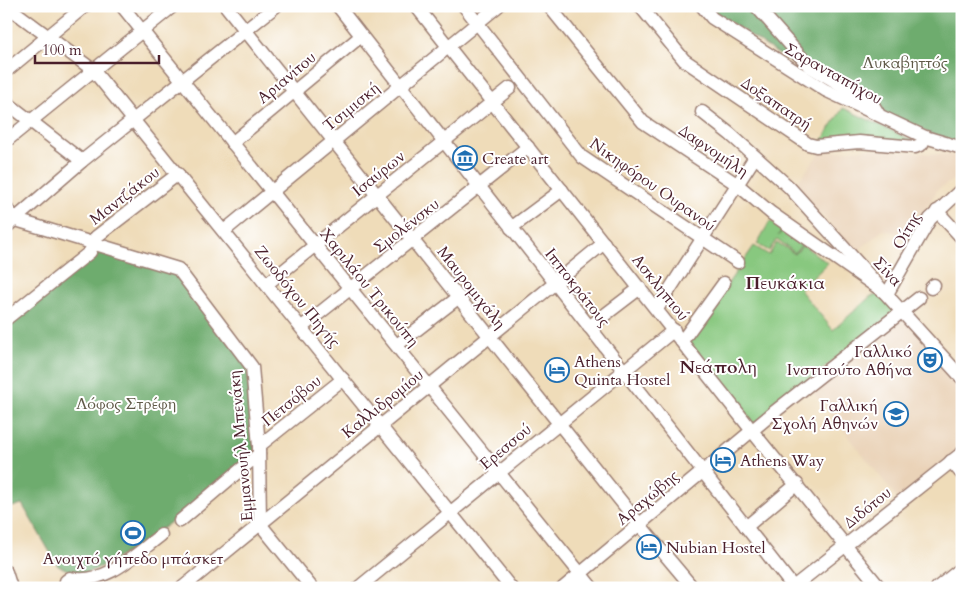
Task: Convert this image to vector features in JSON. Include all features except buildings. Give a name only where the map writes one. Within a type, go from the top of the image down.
[{"type":"street","name":"Ζωοδόχου Πηγής","points":[[7,6],[93,70],[511,588]]},
{"type":"street","points":[[6,71],[84,6]]},
{"type":"street","name":"Χαριλάου Τρικούπη","points":[[122,6],[314,245],[352,288],[428,386],[592,588]]},
{"type":"street","points":[[6,141],[173,6]]},
{"type":"street","name":"Μαυρομιχάλη","points":[[226,6],[693,588]]},
{"type":"street","points":[[6,208],[11,223],[82,161],[135,121],[276,6]]},
{"type":"street","name":"Ιπποκράτους","points":[[338,6],[793,587]]},
{"type":"street","name":"Ασκληπιού","points":[[416,6],[658,309],[752,431],[880,588]]},
{"type":"street","name":"Νικηφόρου Ουρανού","points":[[464,6],[582,157],[738,262]]},
{"type":"street","name":"Τσιμισκή","points":[[224,231],[498,6]]},
{"type":"street","name":"Δαφνομήλη","points":[[549,6],[643,122],[738,185],[771,213],[888,294]]},
{"type":"street","name":"Δοξαπατρή","points":[[640,6],[684,60],[808,144],[816,146],[874,142],[915,147],[922,144],[925,137]]},
{"type":"street","name":"Σαρανταπήχου","points":[[702,6],[712,18],[805,79],[878,116],[925,137],[962,148]]},
{"type":"street","points":[[756,6],[809,66],[874,105],[878,116]]},
{"type":"street","name":"Αριανίτου","points":[[232,143],[361,36]]},
{"type":"street","name":"Ισαύρων","points":[[267,284],[510,88]]},
{"type":"street","points":[[6,102],[82,161]]},
{"type":"street","name":"Σίνα","points":[[702,112],[789,187],[888,294],[962,378]]},
{"type":"street","name":"Σμολένσκυ","points":[[302,327],[480,188],[528,147]]},
{"type":"street","points":[[658,309],[755,157]]},
{"type":"street","name":"Μαντζάκου","points":[[6,319],[90,252],[96,236],[178,174]]},
{"type":"street","name":"Οίτης","points":[[888,294],[930,219],[962,189]]},
{"type":"street","points":[[511,228],[562,190]]},
{"type":"street","points":[[937,211],[962,238]]},
{"type":"street","name":"Εμμανουήλ Μπενάκη","points":[[11,223],[93,244],[178,269],[252,366],[258,450],[260,524],[312,588]]},
{"type":"street","name":"Καλλιδρομίου","points":[[182,588],[604,243]]},
{"type":"street","points":[[682,340],[724,283]]},
{"type":"street","points":[[589,327],[640,288]]},
{"type":"street","points":[[397,345],[459,296]]},
{"type":"street","name":"Αραχώβης","points":[[563,588],[752,431],[919,298]]},
{"type":"street","name":"Ερεσσού","points":[[358,588],[674,330]]},
{"type":"street","name":"Πετσόβου","points":[[180,521],[258,450],[343,379]]},
{"type":"street","name":"Διδότου","points":[[793,587],[962,452]]},
{"type":"street","points":[[951,461],[962,474]]},
{"type":"street","points":[[746,527],[797,484]]},
{"type":"street","points":[[64,588],[66,581],[70,578],[84,580],[103,575],[123,564],[161,535]]},
{"type":"street","points":[[937,588],[962,568]]},
{"type":"street","points":[[6,572],[11,588]]},
{"type":"shaded area","points":[[872,149],[962,156],[962,175],[938,189],[919,220],[899,233],[883,230],[857,252],[794,187],[820,152]]},
{"type":"shaded area","name":"Γαλλική Σχολή Αθηνών","points":[[903,314],[962,381],[962,449],[898,499],[810,388]]},
{"type":"green space","name":"Λυκαβηττός","points":[[706,6],[962,6],[962,144],[944,140],[832,90]]},
{"type":"green space","points":[[843,108],[916,142],[820,144]]},
{"type":"green space","points":[[770,221],[783,229],[778,236],[785,229],[803,243],[795,253],[777,239],[769,251],[757,244]]},
{"type":"green space","points":[[777,242],[795,254],[803,245],[828,263],[800,290],[833,330],[871,296],[879,295],[897,310],[754,424],[688,341],[754,246],[769,255]]},
{"type":"green space","name":"Λόφος Στρέφη","points":[[99,248],[175,271],[247,365],[255,455],[149,538],[104,565],[81,575],[58,566],[22,504],[6,509],[6,325]]},
{"type":"place","name":"Create art","points":[[465,158]]},
{"type":"place","name":"Γαλλικό Ινστιτούτο Αθήνα","points":[[930,360]]},
{"type":"place","name":"Athens Quinta Hostel","points":[[557,370]]},
{"type":"place","name":"Γαλλική Σχολή Αθηνών","points":[[896,414]]},
{"type":"place","name":"Athens Way","points":[[723,460]]},
{"type":"place","name":"Ανοιχτό γήπεδο μπάσκετ","points":[[133,533]]},
{"type":"place","name":"Nubian Hostel","points":[[649,547]]},
{"type":"district","name":"Πευκάκια","points":[[785,283]]},
{"type":"district","name":"Νεάπολη","points":[[718,367]]}]
